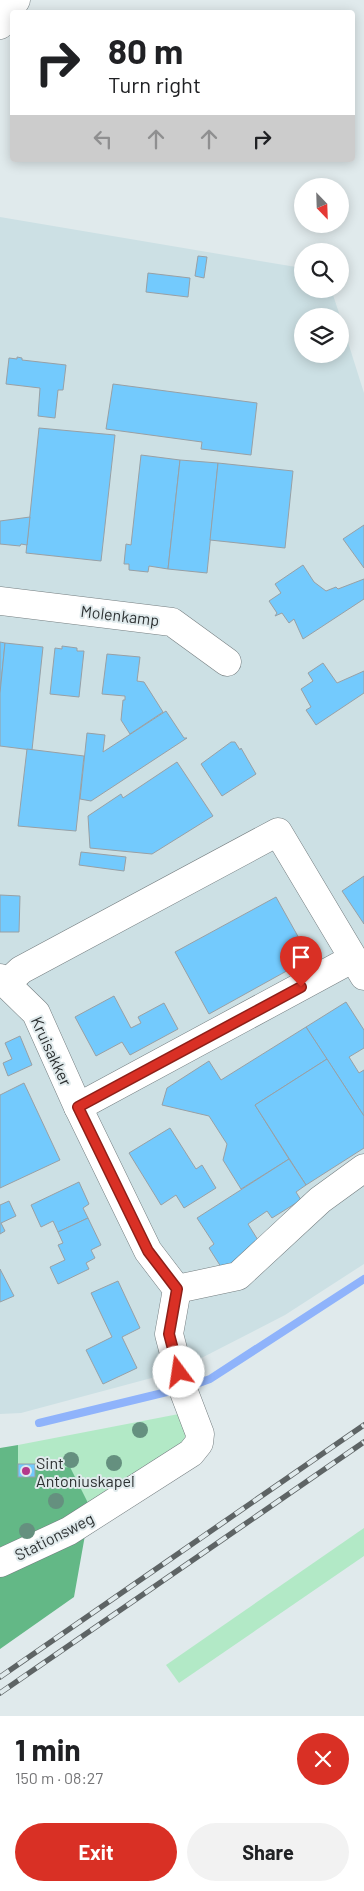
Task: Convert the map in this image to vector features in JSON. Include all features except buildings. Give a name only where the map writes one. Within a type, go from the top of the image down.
[{"type":"street","points":[[0,25],[16,0]]},
{"type":"street","name":"Molenkamp","points":[[0,601],[172,622],[228,662]]},
{"type":"street","points":[[4,981],[21,970],[278,832],[358,967],[78,1107],[148,1251],[177,1289],[238,1276],[320,1200],[364,1168]]},
{"type":"street","name":"Kruisakker","points":[[4,981],[36,1013],[78,1107]]},
{"type":"street","name":"Stationsweg","points":[[0,1563],[70,1531],[191,1453],[199,1443],[200,1434],[184,1392],[169,1334],[177,1289]]},
{"type":"shaded area","points":[[0,217],[294,267],[294,298],[334,298],[337,308],[294,308],[294,363],[349,363],[349,346],[364,393],[364,1264],[285,1315],[174,1372],[21,1413],[0,1414]]},
{"type":"green space","points":[[184,1413],[188,1431],[185,1440],[90,1507],[35,1470],[35,1464],[18,1464],[18,1445]]},
{"type":"green space","points":[[18,1445],[18,1477],[35,1470],[70,1467],[90,1507],[74,1597],[0,1649],[0,1448]]},
{"type":"green space","points":[[364,1528],[364,1556],[179,1683],[166,1665]]},
{"type":"waterway","points":[[199,1383],[210,1379],[364,1279]]},
{"type":"waterway","points":[[39,1423],[171,1391]]},
{"type":"railway","points":[[0,1677],[364,1425]]},
{"type":"railway","points":[[0,1693],[364,1442]]},
{"type":"place","name":"Sint Antoniuskapel","points":[[26,1471]]},
{"type":"route","points":[[179,1372],[169,1334],[177,1289],[148,1251],[78,1107],[301,987]]}]
